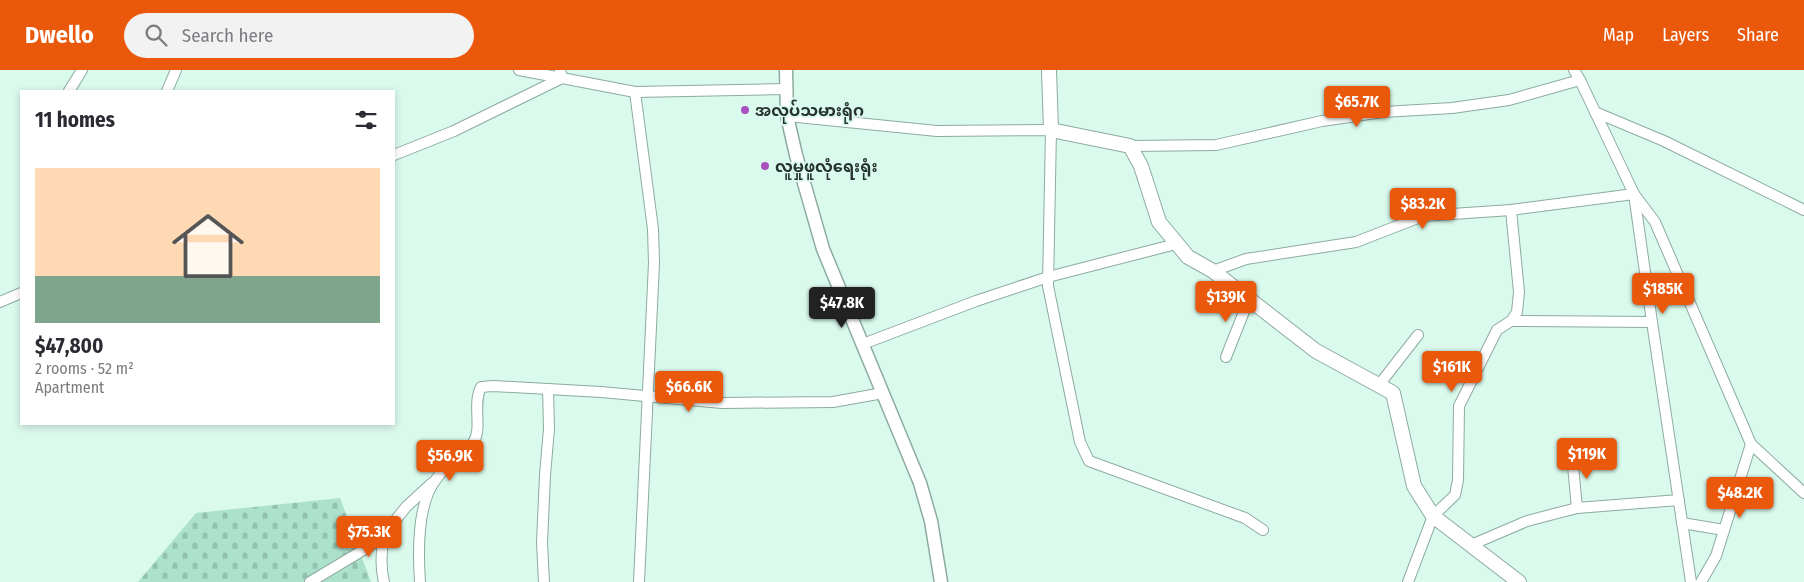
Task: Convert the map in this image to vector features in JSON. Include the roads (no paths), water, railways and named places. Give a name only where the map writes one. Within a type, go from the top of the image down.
[{"type":"main road","points":[[1049,70],[1051,130],[1130,146],[1141,166],[1159,222],[1188,257],[1213,271],[1316,351],[1394,393],[1414,486],[1433,516],[1519,582]]},
{"type":"street","points":[[70,90],[82,70]]},
{"type":"street","points":[[167,90],[176,70]]},
{"type":"street","points":[[519,70],[561,74],[635,92],[787,89]]},
{"type":"street","points":[[786,70],[787,116],[796,155],[823,249],[920,483],[931,521],[941,582]]},
{"type":"street","points":[[1574,70],[1634,194],[1655,222],[1751,444],[1804,493]]},
{"type":"street","points":[[395,155],[454,131],[561,74]]},
{"type":"street","points":[[1130,146],[1216,145],[1322,122],[1383,112],[1452,108],[1509,100],[1580,80]]},
{"type":"street","points":[[635,92],[653,229],[653,288],[638,582]]},
{"type":"street","points":[[1595,112],[1664,141],[1804,210]]},
{"type":"street","points":[[787,116],[937,132],[1051,130],[1048,286],[1080,442],[1089,460],[1245,518],[1263,530]]},
{"type":"street","points":[[1213,271],[1246,259],[1356,242],[1423,216],[1511,210],[1634,194]]},
{"type":"street","points":[[1634,194],[1691,582]]},
{"type":"street","points":[[1408,582],[1433,516],[1456,496],[1459,406],[1497,330],[1511,321],[1517,312],[1519,292],[1511,210]]},
{"type":"street","points":[[863,344],[976,301],[1048,277],[1176,244]]},
{"type":"street","points":[[0,302],[20,293]]},
{"type":"street","points":[[1226,357],[1249,299]]},
{"type":"street","points":[[1511,321],[1652,322]]},
{"type":"street","points":[[1379,385],[1418,335]]},
{"type":"street","points":[[310,582],[370,546],[385,533],[406,507],[435,480],[452,460],[474,443],[477,394],[481,387],[601,392],[722,403],[833,402],[883,393]]},
{"type":"street","points":[[544,582],[542,543],[549,429],[548,389]]},
{"type":"street","points":[[1701,582],[1716,556],[1751,444]]},
{"type":"street","points":[[1572,455],[1577,508]]},
{"type":"street","points":[[420,582],[418,546],[422,516],[435,480]]},
{"type":"street","points":[[1471,545],[1527,521],[1577,508],[1679,500]]},
{"type":"street","points":[[1682,523],[1724,530]]},
{"type":"street","points":[[384,582],[381,566],[385,533]]},
{"type":"place","name":"အလုပ်သမားရုံဂ","points":[[745,110]]},
{"type":"place","name":"လူမှုဖူလုံရေးရုံး","points":[[765,166]]}]
